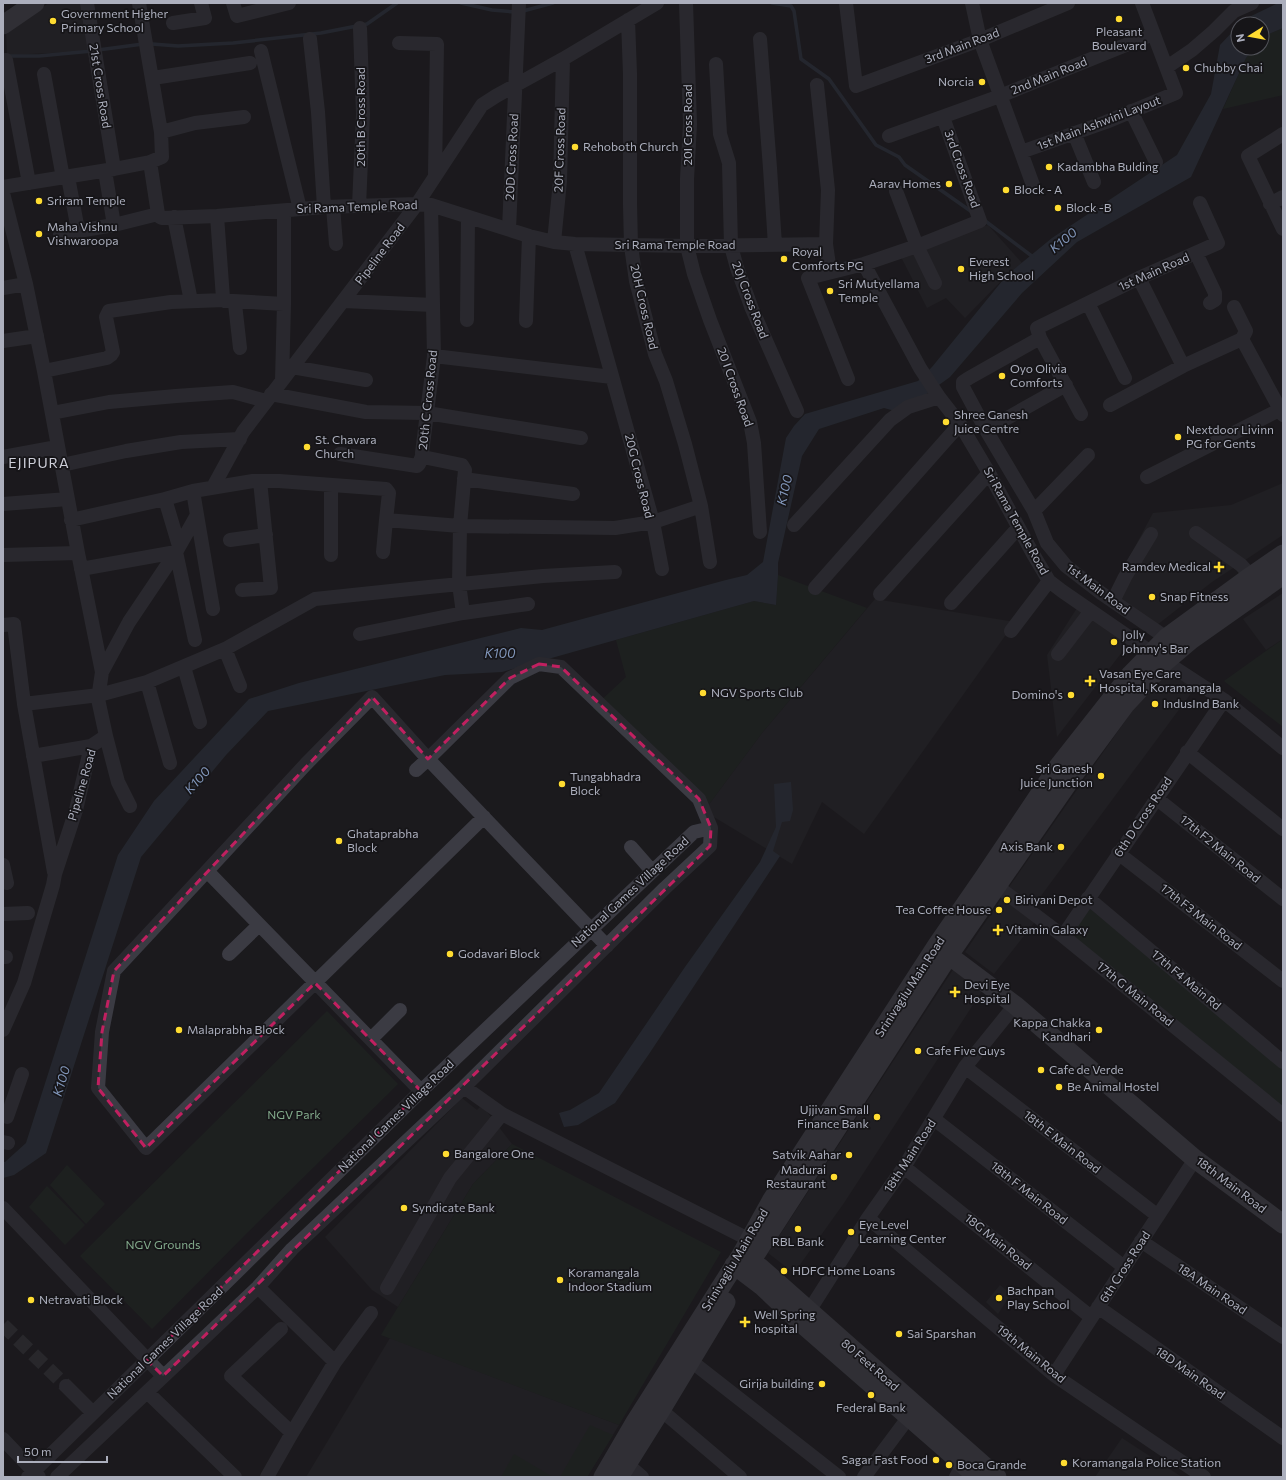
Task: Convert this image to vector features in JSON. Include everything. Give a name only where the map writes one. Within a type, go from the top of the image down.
[{"type":"main road","points":[[3,26],[35,3]]},
{"type":"main road","name":"Srinivagilu Main Road","points":[[623,1471],[691,1360],[747,1256],[775,1194],[990,881],[1075,773],[1158,657],[1251,576],[1283,554]]},
{"type":"main road","name":"Srinivagilu Main Road","points":[[1174,643],[1283,575]]},
{"type":"main road","name":"18th Main Road","points":[[943,950],[1015,1005],[1195,1159],[1283,1224]]},
{"type":"main road","name":"Srinivagilu Main Road","points":[[603,1477],[639,1416],[747,1256]]},
{"type":"main road","name":"80 Feet Road","points":[[747,1256],[809,1311],[912,1411],[960,1471],[978,1477]]},
{"type":"main road","name":"80 Feet Road","points":[[747,1256],[758,1284],[912,1411],[997,1477]]},
{"type":"street","name":"21st Cross Road","points":[[87,3],[95,51],[114,224]]},
{"type":"street","points":[[3,187],[109,170],[150,162],[162,157],[152,78],[139,3]]},
{"type":"street","points":[[173,24],[205,18],[201,3]]},
{"type":"street","points":[[233,3],[237,16],[290,3]]},
{"type":"street","name":"Pipeline Road","points":[[213,487],[240,438],[292,367],[417,204],[482,106],[516,84],[563,59],[657,3]]},
{"type":"street","name":"20I Cross Road","points":[[686,3],[690,124],[688,246]]},
{"type":"street","name":"3rd Main Road","points":[[846,3],[856,86],[980,40],[1068,3]]},
{"type":"street","points":[[972,3],[980,40],[1033,185]]},
{"type":"street","points":[[1142,3],[1166,67],[1192,50],[1234,11],[1252,3]]},
{"type":"street","name":"20D Cross Road","points":[[509,229],[519,9]]},
{"type":"street","name":"20H Cross Road","points":[[628,20],[630,74],[631,246],[641,303],[655,354],[666,381],[685,444],[701,506],[710,562]]},
{"type":"street","name":"20th B Cross Road","points":[[359,206],[363,114],[360,28]]},
{"type":"street","name":"2nd Main Road","points":[[889,136],[1000,96],[1153,34]]},
{"type":"street","points":[[310,38],[329,207],[336,244]]},
{"type":"street","points":[[760,39],[775,245]]},
{"type":"street","points":[[399,43],[438,44],[435,175]]},
{"type":"street","points":[[261,51],[300,210]]},
{"type":"street","name":"20F Cross Road","points":[[554,242],[560,181],[563,59]]},
{"type":"street","points":[[6,60],[29,183]]},
{"type":"street","points":[[152,78],[250,63]]},
{"type":"street","name":"20J Cross Road","points":[[716,64],[720,134],[729,163],[732,246],[737,268],[752,309],[797,411]]},
{"type":"street","name":"1st Main Ashwini Layout","points":[[1021,152],[1176,93],[1166,67]]},
{"type":"street","points":[[44,74],[78,230]]},
{"type":"street","points":[[817,85],[828,190],[826,244],[830,272]]},
{"type":"street","points":[[1131,111],[1156,162]]},
{"type":"street","points":[[160,132],[196,123],[244,117]]},
{"type":"street","name":"3rd Cross Road","points":[[917,246],[980,222],[943,117]]},
{"type":"street","points":[[1074,133],[1094,182]]},
{"type":"street","points":[[1283,134],[1248,156],[1283,229]]},
{"type":"street","points":[[60,234],[158,214],[150,162]]},
{"type":"street","points":[[896,191],[917,246],[935,283]]},
{"type":"street","points":[[3,193],[26,284],[37,336],[71,520],[102,672]]},
{"type":"street","points":[[1270,204],[1283,197]]},
{"type":"street","name":"1st Main Road","points":[[1174,643],[1113,601],[1066,566],[1047,543],[1034,511],[962,386],[963,382],[1040,338],[1037,329],[1038,327],[1140,278],[1218,243],[1200,203]]},
{"type":"street","name":"Sri Rama Temple Road","points":[[158,214],[162,218],[217,216],[329,207],[417,204],[431,206],[529,236],[554,242],[631,246],[826,244]]},
{"type":"street","name":"20th C Cross Road","points":[[431,206],[434,356],[422,456],[462,465],[465,470],[460,526],[458,584],[463,613]]},
{"type":"street","points":[[282,381],[284,211]]},
{"type":"street","points":[[217,216],[228,301]]},
{"type":"street","points":[[174,217],[191,301]]},
{"type":"street","points":[[466,320],[468,217]]},
{"type":"street","points":[[526,321],[529,236]]},
{"type":"street","name":"20G Cross Road","points":[[386,520],[460,526],[615,528],[653,522],[575,244]]},
{"type":"street","name":"20 I Cross Road","points":[[688,246],[694,274],[710,320],[750,422],[754,443],[760,532]]},
{"type":"street","points":[[848,379],[808,278],[864,264],[917,246]]},
{"type":"street","points":[[1196,254],[1215,293],[1215,300],[1210,303]]},
{"type":"street","name":"Sri Rama Temple Road","points":[[864,264],[920,368],[936,393],[960,424],[1049,581],[1158,657],[1224,700],[1283,748]]},
{"type":"street","points":[[1140,278],[1183,366]]},
{"type":"street","points":[[3,288],[26,284]]},
{"type":"street","points":[[44,371],[107,358],[111,355],[113,352],[106,317],[107,313],[109,312],[191,301],[284,304]]},
{"type":"street","points":[[228,301],[235,304],[240,348]]},
{"type":"street","points":[[344,301],[433,305]]},
{"type":"street","points":[[1088,303],[1125,378]]},
{"type":"street","points":[[1110,405],[1183,366],[1242,339],[1246,331],[1234,307]]},
{"type":"street","points":[[3,341],[37,336]]},
{"type":"street","points":[[1040,338],[1081,414]]},
{"type":"street","points":[[1147,477],[1282,410],[1242,339]]},
{"type":"street","points":[[434,356],[612,377]]},
{"type":"street","points":[[292,367],[366,380]]},
{"type":"street","points":[[986,430],[1066,385]]},
{"type":"street","points":[[52,413],[110,402],[233,392],[366,412],[426,413],[581,438]]},
{"type":"street","points":[[794,525],[890,420],[908,407],[936,393]]},
{"type":"street","points":[[815,588],[960,424]]},
{"type":"street","points":[[62,465],[126,451],[181,442],[240,438]]},
{"type":"street","points":[[3,457],[58,447]]},
{"type":"street","points":[[340,454],[417,466],[422,456]]},
{"type":"street","points":[[1034,511],[1088,455]]},
{"type":"street","points":[[880,594],[989,473]]},
{"type":"street","points":[[464,479],[573,494]]},
{"type":"street","points":[[71,520],[165,499],[193,491],[253,481],[279,481],[386,489],[389,493],[383,552]]},
{"type":"street","points":[[242,590],[271,588],[260,481]]},
{"type":"street","points":[[331,485],[331,555]]},
{"type":"street","points":[[193,491],[213,608]]},
{"type":"street","points":[[3,504],[68,499]]},
{"type":"street","points":[[165,499],[177,549],[195,640]]},
{"type":"street","points":[[662,569],[653,522],[701,506]]},
{"type":"street","name":"Pipeline Road","points":[[3,1030],[24,983],[55,874],[76,810],[91,746],[106,736],[98,699],[102,672],[129,622],[177,549],[197,515]]},
{"type":"street","points":[[951,603],[1018,528]]},
{"type":"street","points":[[1196,533],[1241,564],[1251,576]]},
{"type":"street","points":[[1113,601],[1125,577],[1151,534]]},
{"type":"street","points":[[230,540],[266,535]]},
{"type":"street","points":[[81,569],[177,549]]},
{"type":"street","points":[[3,555],[78,553]]},
{"type":"street","points":[[24,704],[99,695],[148,682],[225,649],[314,599],[543,576],[615,572]]},
{"type":"street","points":[[1011,631],[1049,581]]},
{"type":"street","points":[[360,634],[463,613],[528,604]]},
{"type":"street","points":[[1058,654],[1091,610]]},
{"type":"street","points":[[3,625],[14,624],[24,704],[55,874]]},
{"type":"street","points":[[225,649],[240,686]]},
{"type":"street","points":[[416,770],[510,678],[539,664],[561,667],[699,799],[711,828]]},
{"type":"street","points":[[184,667],[200,722]]},
{"type":"street","points":[[148,682],[170,762]]},
{"type":"street","points":[[484,817],[146,1148],[98,1088],[102,1032],[114,971],[306,764],[372,697],[428,759],[484,817],[607,946]]},
{"type":"street","name":"6th D Cross Road","points":[[1063,936],[1118,853],[1224,700]]},
{"type":"street","points":[[106,736],[118,782],[130,806]]},
{"type":"street","points":[[33,756],[91,746]]},
{"type":"street","points":[[1187,752],[1283,829]]},
{"type":"street","name":"17th F2 Main Road","points":[[1156,798],[1283,900]]},
{"type":"street","name":"National Games Village Road","points":[[33,1475],[93,1413],[421,1091],[694,832],[711,828],[710,846],[665,888],[464,1087],[292,1249],[258,1287],[57,1477]]},
{"type":"street","points":[[630,847],[652,871]]},
{"type":"street","name":"17th F3 Main Road","points":[[1118,853],[1283,981]]},
{"type":"street","points":[[3,864],[7,883]]},
{"type":"street","points":[[207,871],[421,1091]]},
{"type":"street","name":"17th G Main Road","points":[[990,881],[1063,936],[1283,1115]]},
{"type":"street","name":"17th F4 Main Rd","points":[[1088,898],[1283,1062]]},
{"type":"street","points":[[3,914],[28,913]]},
{"type":"street","points":[[229,954],[259,925]]},
{"type":"street","name":"18th Main Road","points":[[809,1311],[868,1218],[904,1167],[966,1067],[1015,1005]]},
{"type":"street","points":[[371,1039],[400,1010]]},
{"type":"street","name":"18th E Main Road","points":[[966,1067],[1158,1216]]},
{"type":"street","points":[[8,1117],[22,1074]]},
{"type":"street","points":[[464,1087],[502,1114],[713,1220],[747,1256]]},
{"type":"street","points":[[387,1288],[450,1178],[502,1114]]},
{"type":"street","name":"18th F Main Road","points":[[934,1119],[1124,1267]]},
{"type":"street","name":"6th Cross Road","points":[[1054,1374],[1195,1159]]},
{"type":"street","name":"18G Main Road","points":[[904,1167],[1095,1312]]},
{"type":"street","points":[[3,1208],[163,1376]]},
{"type":"street","name":"19th Main Road","points":[[868,1218],[1054,1374],[1204,1477]]},
{"type":"street","points":[[276,1234],[292,1249]]},
{"type":"street","name":"18A Main Road","points":[[1141,1242],[1283,1337]]},
{"type":"street","points":[[258,1287],[335,1362]]},
{"type":"street","name":"18D Main Road","points":[[1095,1312],[1283,1438]]},
{"type":"street","points":[[267,1477],[335,1362],[370,1313]]},
{"type":"street","points":[[281,1329],[231,1376],[292,1433]]},
{"type":"street","points":[[691,1360],[839,1477]]},
{"type":"street","points":[[66,1386],[93,1413]]},
{"type":"street","points":[[147,1392],[235,1477]]},
{"type":"street","points":[[661,1410],[740,1477]]},
{"type":"street","points":[[864,1477],[912,1411]]},
{"type":"street","points":[[3,1439],[33,1475]]},
{"type":"street","points":[[623,1471],[642,1477]]},
{"type":"highlighted area","points":[[539,664],[561,667],[699,799],[711,828],[710,846],[163,1376],[147,1360],[421,1091],[315,983],[146,1148],[98,1088],[102,1032],[114,971],[372,697],[428,759],[510,678]]},
{"type":"shaded area","name":"Government Higher Primary School","points":[[49,3],[82,3],[91,49],[73,52],[7,55],[6,30]]},
{"type":"shaded area","name":"Everest High School","points":[[988,225],[1022,263],[1007,275],[965,318],[946,298],[927,308],[900,255]]},
{"type":"shaded area","points":[[1283,483],[1283,535],[1212,582],[1157,625],[1110,593],[1153,513],[1231,505]]},
{"type":"shaded area","points":[[1283,593],[1283,639],[1266,650],[1243,619]]},
{"type":"shaded area","points":[[875,599],[1015,622],[864,834],[822,802],[792,864],[704,811],[762,733]]},
{"type":"shaded area","points":[[1077,608],[1129,643],[1057,737],[1047,655]]},
{"type":"shaded area","points":[[1167,670],[1195,688],[1032,908],[1007,890],[1132,711]]},
{"type":"shaded area","points":[[1006,892],[1038,918],[994,974],[965,952]]},
{"type":"shaded area","points":[[956,965],[984,988],[844,1203],[794,1273],[768,1253]]},
{"type":"shaded area","points":[[462,1098],[477,1110],[482,1105],[512,1144],[473,1184],[398,1307],[372,1290],[325,1237]]},
{"type":"shaded area","name":"Bachpan Play School","points":[[1000,1285],[1011,1294],[998,1314],[986,1302]]},
{"type":"shaded area","points":[[390,1338],[619,1425],[587,1477],[306,1477]]},
{"type":"shaded area","points":[[1122,1438],[1182,1477],[1095,1477]]},
{"type":"green space","points":[[1283,28],[1283,95],[1223,109],[1248,56],[1270,56],[1270,33]]},
{"type":"green space","name":"NGV Sports Club","points":[[778,575],[867,608],[762,733],[704,811],[593,708],[626,677],[616,640],[754,601],[776,605]]},
{"type":"green space","points":[[1283,639],[1283,727],[1224,681]]},
{"type":"green space","points":[[1089,908],[1283,1066],[1283,1107],[1069,933]]},
{"type":"green space","name":"NGV Park","points":[[327,1011],[398,1084],[152,1329],[80,1256]]},
{"type":"green space","name":"Koramangala Indoor Stadium","points":[[512,1144],[721,1252],[619,1425],[381,1335],[473,1184]]},
{"type":"green space","points":[[67,1165],[105,1204],[86,1224],[50,1185]]},
{"type":"green space","points":[[47,1186],[85,1225],[65,1245],[29,1207]]},
{"type":"green space","points":[[590,1425],[613,1435],[587,1477],[560,1477]]},
{"type":"green space","points":[[514,1454],[553,1477],[501,1477]]},
{"type":"water","points":[[1278,3],[1283,3],[1283,28],[1270,33],[1270,16],[1251,16]]},
{"type":"water","name":"K100","points":[[1230,34],[1230,56],[1248,56],[1191,177],[1077,242],[1022,293],[950,377],[925,395],[895,411],[884,408],[819,429],[802,456],[778,563],[776,605],[754,601],[502,672],[445,675],[268,711],[226,755],[141,857],[46,1153],[14,1175],[3,1178],[3,1162],[5,1162],[26,1143],[118,855],[154,801],[249,699],[299,683],[521,628],[542,630],[747,575],[763,562],[786,438],[794,426],[805,414],[918,381],[932,367],[1007,275],[1052,238],[1177,155],[1211,94],[1220,45]]},
{"type":"water","points":[[791,782],[793,810],[790,821],[782,822],[773,851],[780,856],[615,1103],[578,1125],[564,1127],[559,1113],[570,1110],[599,1093],[685,967],[760,862],[776,827],[774,784]]},
{"type":"waterway","points":[[152,44],[178,46],[233,43],[321,33],[367,24],[397,3]]},
{"type":"waterway","points":[[461,3],[492,10],[515,12]]},
{"type":"waterway","points":[[523,11],[553,3]]},
{"type":"waterway","points":[[772,3],[791,6],[794,11],[801,59],[829,79],[876,145],[899,157],[905,165],[972,212]]},
{"type":"waterway","points":[[98,50],[143,44]]},
{"type":"waterway","points":[[8,56],[39,56],[92,51]]},
{"type":"waterway","points":[[984,220],[1033,257]]},
{"type":"tunnel","points":[[3,1325],[66,1386]]},
{"type":"place","name":"Pleasant Boulevard","points":[[1119,19]]},
{"type":"place","name":"Government Higher Primary School","points":[[53,21]]},
{"type":"place","name":"Chubby Chai","points":[[1186,68]]},
{"type":"place","name":"Norcia","points":[[982,82]]},
{"type":"place","name":"Rehoboth Church","points":[[575,147]]},
{"type":"place","name":"Kadambha Bulding","points":[[1049,167]]},
{"type":"place","name":"Aarav Homes","points":[[949,184]]},
{"type":"place","name":"Block - A","points":[[1006,190]]},
{"type":"place","name":"Sriram Temple","points":[[39,201]]},
{"type":"place","name":"Block -B","points":[[1058,208]]},
{"type":"place","name":"Maha Vishnu Vishwaroopa","points":[[39,234]]},
{"type":"place","name":"Royal Comforts PG","points":[[784,259]]},
{"type":"place","name":"Everest High School","points":[[961,269]]},
{"type":"place","name":"Sri Mutyellama Temple","points":[[830,291]]},
{"type":"place","name":"Oyo Olivia Comforts","points":[[1002,376]]},
{"type":"place","name":"Shree Ganesh Juice Centre","points":[[946,422]]},
{"type":"place","name":"Nextdoor Livinn PG for Gents","points":[[1178,437]]},
{"type":"place","name":"St. Chavara Church","points":[[307,447]]},
{"type":"place","name":"Ramdev Medical","points":[[1219,567]]},
{"type":"place","name":"Snap Fitness","points":[[1152,597]]},
{"type":"place","name":"Jolly Johnny's Bar","points":[[1114,642]]},
{"type":"place","name":"Vasan Eye Care Hospital, Koramangala","points":[[1090,681]]},
{"type":"place","name":"NGV Sports Club","points":[[703,693]]},
{"type":"place","name":"Domino's","points":[[1071,695]]},
{"type":"place","name":"IndusInd Bank","points":[[1155,704]]},
{"type":"place","name":"Sri Ganesh Juice Junction","points":[[1101,776]]},
{"type":"place","name":"Tungabhadra Block","points":[[562,784]]},
{"type":"place","name":"Ghataprabha Block","points":[[339,841]]},
{"type":"place","name":"Axis Bank","points":[[1061,847]]},
{"type":"place","name":"Biriyani Depot","points":[[1007,900]]},
{"type":"place","name":"Tea Coffee House","points":[[999,910]]},
{"type":"place","name":"Vitamin Galaxy","points":[[998,930]]},
{"type":"place","name":"Godavari Block","points":[[450,954]]},
{"type":"place","name":"Devi Eye Hospital","points":[[955,992]]},
{"type":"place","name":"Malaprabha Block","points":[[179,1030]]},
{"type":"place","name":"Kappa Chakka Kandhari","points":[[1099,1030]]},
{"type":"place","name":"Cafe Five Guys","points":[[918,1051]]},
{"type":"place","name":"Cafe de Verde","points":[[1041,1070]]},
{"type":"place","name":"Be Animal Hostel","points":[[1059,1087]]},
{"type":"place","name":"Ujjivan Small Finance Bank","points":[[877,1117]]},
{"type":"place","name":"Bangalore One","points":[[446,1154]]},
{"type":"place","name":"Satvik Aahar","points":[[849,1155]]},
{"type":"place","name":"Madurai Restaurant","points":[[834,1177]]},
{"type":"place","name":"Syndicate Bank","points":[[404,1208]]},
{"type":"place","name":"RBL Bank","points":[[798,1229]]},
{"type":"place","name":"Eye Level Learning Center","points":[[851,1232]]},
{"type":"place","name":"HDFC Home Loans","points":[[784,1271]]},
{"type":"place","name":"Koramangala Indoor Stadium","points":[[560,1280]]},
{"type":"place","name":"Bachpan Play School","points":[[999,1298]]},
{"type":"place","name":"Netravati Block","points":[[31,1300]]},
{"type":"place","name":"Well Spring hospital","points":[[745,1322]]},
{"type":"place","name":"Sai Sparshan","points":[[899,1334]]},
{"type":"place","name":"Girija building","points":[[822,1384]]},
{"type":"place","name":"Federal Bank","points":[[871,1395]]},
{"type":"place","name":"Sagar Fast Food","points":[[936,1460]]},
{"type":"place","name":"Koramangala Police Station","points":[[1064,1463]]},
{"type":"place","name":"Boca Grande","points":[[949,1465]]},
{"type":"district","name":"EJIPURA","points":[[39,463]]},
{"type":"park label","name":"NGV Grounds","points":[[163,1245]]}]
